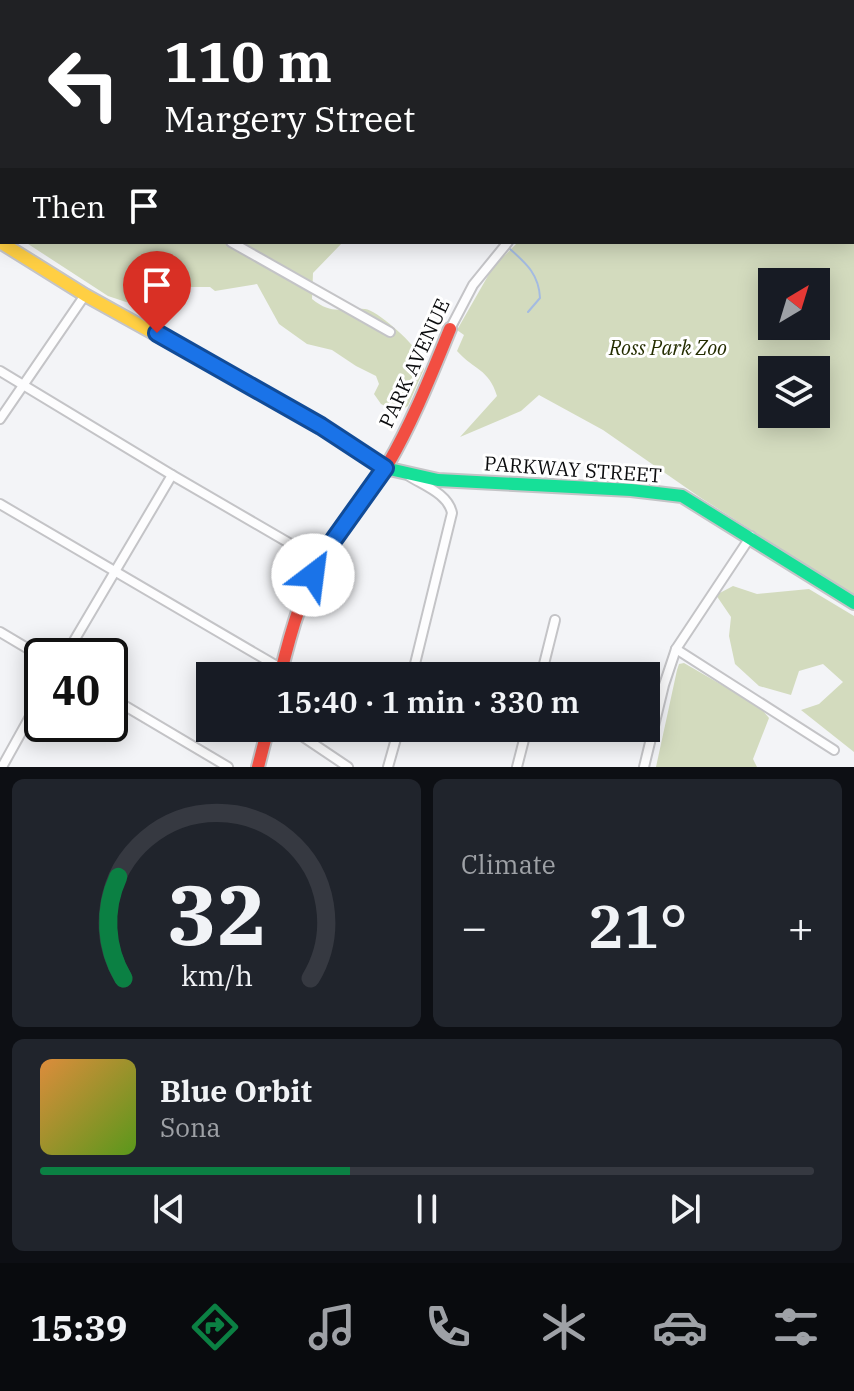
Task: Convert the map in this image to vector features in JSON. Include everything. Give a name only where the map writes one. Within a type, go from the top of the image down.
[{"type":"street","name":"PARKWAY STREET","points":[[3,244],[85,295],[231,374],[385,468],[438,480],[631,490],[682,496],[751,536],[854,603]]},
{"type":"street","points":[[235,244],[390,332]]},
{"type":"street","name":"PARK AVENUE","points":[[284,662],[298,611],[320,561],[385,468],[409,426],[450,329],[473,285],[506,244]]},
{"type":"street","points":[[0,419],[85,295]]},
{"type":"street","points":[[0,371],[320,561]]},
{"type":"street","points":[[405,473],[449,502],[452,513],[415,662]]},
{"type":"street","points":[[75,638],[172,475]]},
{"type":"street","points":[[0,504],[265,662]]},
{"type":"street","points":[[644,767],[676,649],[751,536]]},
{"type":"street","points":[[544,662],[555,620]]},
{"type":"street","points":[[0,632],[24,646]]},
{"type":"street","points":[[676,649],[834,750]]},
{"type":"street","points":[[128,708],[228,767]]},
{"type":"street","points":[[3,766],[24,728]]},
{"type":"street","points":[[258,767],[264,742]]},
{"type":"street","points":[[311,742],[348,767]]},
{"type":"street","points":[[388,767],[395,742]]},
{"type":"street","points":[[517,767],[523,742]]},
{"type":"green space","points":[[28,244],[341,244],[313,273],[312,299],[332,309],[365,309],[377,315],[414,347],[424,369],[408,406],[397,412],[381,404],[374,394],[379,384],[376,376],[332,350],[307,344],[279,324],[257,284],[215,291],[210,287],[179,287],[146,305],[108,296]]},
{"type":"green space","name":"Ross Park Zoo","points":[[516,244],[854,244],[854,595],[701,498],[603,430],[539,395],[521,411],[460,437],[497,396],[490,380],[457,351],[464,335],[457,330],[493,267]]},
{"type":"green space","points":[[733,586],[757,594],[809,589],[854,616],[854,752],[801,710],[819,704],[843,682],[823,664],[799,671],[791,695],[759,686],[735,664],[729,636],[731,617],[716,595]]},
{"type":"green space","points":[[684,663],[760,707],[769,718],[753,759],[757,767],[656,767],[677,670],[679,664]]},
{"type":"waterway","points":[[510,249],[535,276],[540,298],[528,312]]},
{"type":"traffic: fast","points":[[370,458],[385,468],[438,480],[631,490],[682,496],[854,603]]},
{"type":"traffic: slow","points":[[3,244],[85,295],[321,426],[370,458]]},
{"type":"traffic: jam","points":[[284,662],[313,575],[337,534],[388,464],[414,415],[450,329]]},
{"type":"traffic: jam","points":[[258,767],[264,742]]},
{"type":"route","points":[[157,333],[321,426],[385,468],[330,545],[313,575]]}]
